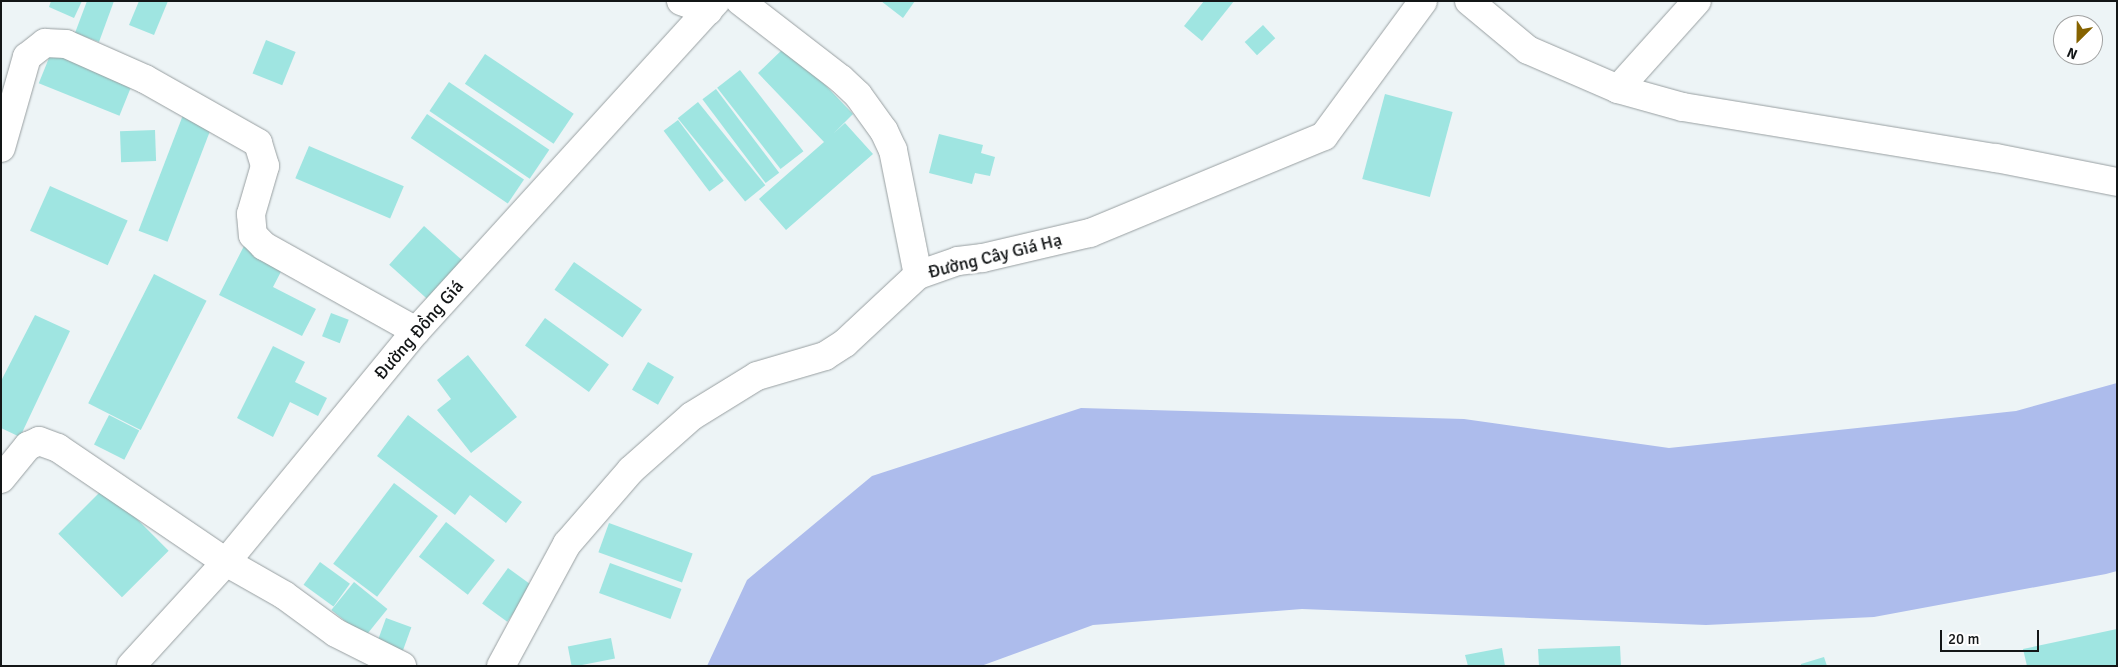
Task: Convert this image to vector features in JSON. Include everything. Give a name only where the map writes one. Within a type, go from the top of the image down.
[{"type":"street","points":[[681,1],[712,6]]},
{"type":"street","points":[[740,1],[841,79],[880,124],[892,150],[918,275]]},
{"type":"street","name":"Đường Cây Giá Hạ","points":[[501,666],[567,544],[650,451],[692,416],[757,376],[803,364],[832,352],[918,275],[958,261],[1090,233],[1324,136],[1423,1]]},
{"type":"street","points":[[1469,1],[1528,50],[1618,89],[1683,107],[1996,158],[2117,182]]},
{"type":"street","points":[[1618,89],[1697,1]]},
{"type":"street","name":"Đường Đồng Giá","points":[[131,666],[226,562],[416,331],[712,6]]},
{"type":"street","points":[[1,148],[27,57],[46,43],[66,44],[144,79],[258,143],[265,166],[251,214],[253,235],[264,246],[416,331]]},
{"type":"street","points":[[1,479],[28,446],[40,441],[58,448],[226,562],[284,595],[336,633],[402,666]]},
{"type":"water","points":[[2117,383],[2117,571],[2106,574],[1874,617],[1706,625],[1302,609],[1093,625],[981,666],[707,666],[747,580],[872,476],[1081,408],[1464,419],[1669,448],[2016,411]]},
{"type":"building","points":[[51,1],[82,1],[74,18],[49,7]]},
{"type":"building","points":[[87,1],[114,1],[99,42],[75,33]]},
{"type":"building","points":[[139,1],[168,1],[154,35],[129,25]]},
{"type":"building","points":[[881,1],[915,1],[903,18]]},
{"type":"building","points":[[1204,1],[1234,1],[1202,41],[1184,26]]},
{"type":"building","points":[[1263,25],[1275,38],[1257,55],[1245,42]]},
{"type":"building","points":[[266,40],[296,52],[282,85],[253,73]]},
{"type":"building","points":[[787,45],[853,114],[834,133],[845,123],[873,154],[786,230],[759,199],[824,142],[758,73]]},
{"type":"building","points":[[53,48],[134,81],[119,116],[39,83]]},
{"type":"building","points":[[485,54],[574,114],[554,144],[465,84]]},
{"type":"building","points":[[740,70],[803,151],[781,169],[717,88]]},
{"type":"building","points":[[449,82],[549,150],[530,179],[429,111]]},
{"type":"building","points":[[716,89],[779,173],[766,183],[702,99]]},
{"type":"building","points":[[1385,94],[1453,112],[1430,197],[1362,179]]},
{"type":"building","points":[[698,102],[765,185],[745,202],[678,118]]},
{"type":"building","points":[[427,114],[524,179],[508,203],[411,138]]},
{"type":"building","points":[[183,115],[212,126],[168,242],[139,231]]},
{"type":"building","points":[[678,120],[724,181],[709,192],[664,131]]},
{"type":"building","points":[[155,130],[156,161],[121,162],[120,131]]},
{"type":"building","points":[[939,134],[983,145],[981,153],[995,157],[990,176],[975,173],[972,184],[929,173]]},
{"type":"building","points":[[309,146],[404,186],[390,218],[295,178]]},
{"type":"building","points":[[50,186],[128,221],[108,265],[30,231]]},
{"type":"building","points":[[424,226],[463,261],[428,299],[389,265]]},
{"type":"building","points":[[246,242],[286,262],[273,287],[316,309],[302,336],[219,295]]},
{"type":"building","points":[[574,262],[642,310],[622,337],[554,290]]},
{"type":"building","points":[[154,274],[207,301],[141,430],[88,403]]},
{"type":"building","points":[[331,313],[349,320],[340,343],[322,336]]},
{"type":"building","points":[[35,315],[70,331],[20,437],[1,428],[1,381]]},
{"type":"building","points":[[545,318],[609,364],[589,392],[525,346]]},
{"type":"building","points":[[273,346],[305,362],[295,382],[327,398],[318,416],[290,402],[273,437],[237,418]]},
{"type":"building","points":[[468,355],[517,417],[471,453],[437,410],[451,399],[437,380]]},
{"type":"building","points":[[648,362],[674,377],[658,405],[632,390]]},
{"type":"building","points":[[109,415],[139,430],[124,460],[94,444]]},
{"type":"building","points":[[408,415],[522,502],[506,523],[470,495],[455,515],[377,456]]},
{"type":"building","points":[[394,483],[438,516],[377,597],[333,564]]},
{"type":"building","points":[[105,487],[169,551],[122,597],[58,534]]},
{"type":"building","points":[[446,522],[495,560],[468,595],[419,557]]},
{"type":"building","points":[[609,523],[693,553],[682,583],[598,552]]},
{"type":"building","points":[[320,562],[350,584],[333,606],[304,585]]},
{"type":"building","points":[[610,563],[681,589],[670,619],[599,593]]},
{"type":"building","points":[[508,568],[533,586],[507,622],[482,604]]},
{"type":"building","points":[[354,582],[387,609],[365,637],[331,610]]},
{"type":"building","points":[[386,618],[411,627],[403,651],[377,641]]},
{"type":"building","points":[[2117,629],[2117,666],[2027,666],[2023,649]]},
{"type":"building","points":[[611,638],[615,659],[572,666],[568,646]]},
{"type":"building","points":[[1620,646],[1621,666],[1539,666],[1538,649]]},
{"type":"building","points":[[1502,648],[1505,666],[1468,666],[1465,655]]},
{"type":"building","points":[[1824,657],[1827,666],[1801,666],[1801,664]]}]
